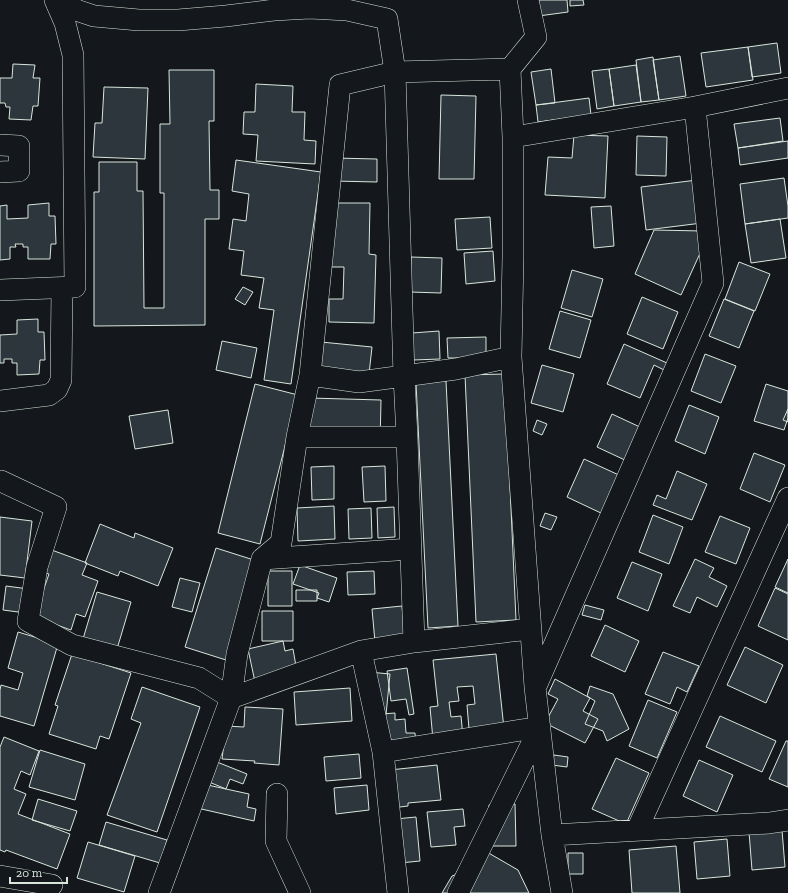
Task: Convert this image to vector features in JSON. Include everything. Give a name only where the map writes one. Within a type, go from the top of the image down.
[{"type":"street","points":[[0,290],[75,287],[73,55],[65,23],[55,0]]},
{"type":"street","points":[[65,0],[76,10],[94,16],[139,20],[178,20],[226,16],[274,5],[347,10],[387,18],[395,72],[414,642]]},
{"type":"street","points":[[528,0],[536,37],[510,69],[514,137],[511,357],[535,687],[552,835],[562,893]]},
{"type":"street","points":[[159,893],[231,698],[236,654],[262,559],[281,543],[297,437],[310,375],[340,85],[395,72],[510,69]]},
{"type":"street","points":[[514,137],[695,107],[788,88]]},
{"type":"street","points":[[535,687],[713,283],[695,107]]},
{"type":"street","points":[[0,145],[19,146],[18,171],[0,172]]},
{"type":"street","points":[[0,401],[49,395],[57,389],[61,380],[62,288]]},
{"type":"street","points":[[310,375],[360,382],[456,369],[511,357]]},
{"type":"street","points":[[297,437],[408,437]]},
{"type":"street","points":[[1,481],[56,507],[37,567],[28,621],[72,645],[200,678],[231,698]]},
{"type":"street","points":[[637,830],[788,498]]},
{"type":"street","points":[[262,559],[411,549]]},
{"type":"street","points":[[231,698],[361,651],[414,642],[531,628]]},
{"type":"street","points":[[361,651],[383,752],[398,893]]},
{"type":"street","points":[[383,752],[540,727]]},
{"type":"street","points":[[458,893],[540,727]]},
{"type":"street","points":[[277,794],[276,841],[300,893]]},
{"type":"street","points":[[552,835],[769,823],[788,820]]},
{"type":"street","points":[[0,876],[52,884]]},
{"type":"building","points":[[529,0],[567,0],[568,12],[531,17]]},
{"type":"building","points":[[570,0],[583,0],[584,5],[570,6]]},
{"type":"building","points":[[777,43],[781,73],[752,77],[748,47]]},
{"type":"building","points":[[748,47],[753,80],[706,87],[701,53]]},
{"type":"building","points":[[680,56],[686,96],[659,100],[653,60]]},
{"type":"building","points":[[653,57],[659,100],[641,102],[636,60]]},
{"type":"building","points":[[13,64],[35,65],[33,78],[40,78],[38,106],[33,106],[31,120],[9,119],[10,107],[6,107],[5,103],[0,103],[0,78],[12,78]]},
{"type":"building","points":[[636,65],[641,102],[614,106],[609,69]]},
{"type":"building","points":[[551,69],[555,103],[536,105],[531,72]]},
{"type":"building","points":[[609,69],[614,106],[597,109],[592,71]]},
{"type":"building","points":[[169,70],[214,70],[214,121],[209,121],[210,190],[219,190],[219,219],[205,219],[205,325],[94,326],[94,192],[99,192],[99,162],[137,162],[137,191],[143,191],[144,308],[164,308],[164,193],[160,193],[160,124],[170,124]]},
{"type":"building","points":[[256,84],[293,86],[292,112],[305,112],[304,140],[316,141],[315,164],[256,161],[258,135],[243,134],[244,112],[255,112]]},
{"type":"building","points":[[104,87],[148,88],[145,159],[93,157],[95,123],[102,123]]},
{"type":"building","points":[[441,95],[476,96],[474,179],[439,179]]},
{"type":"building","points":[[589,98],[591,115],[538,122],[536,105]]},
{"type":"building","points":[[780,118],[783,141],[738,148],[734,124]]},
{"type":"building","points":[[574,135],[608,136],[605,198],[545,195],[548,157],[572,158]]},
{"type":"building","points":[[637,136],[667,137],[666,176],[636,175]]},
{"type":"building","points":[[788,141],[788,158],[740,165],[738,148]]},
{"type":"building","points":[[334,158],[377,159],[377,182],[333,181]]},
{"type":"building","points":[[236,160],[321,172],[291,384],[264,380],[274,310],[259,308],[264,278],[241,275],[244,251],[229,249],[233,219],[246,221],[249,194],[232,191]]},
{"type":"building","points":[[784,178],[788,218],[745,224],[740,184]]},
{"type":"building","points":[[697,180],[702,223],[646,230],[641,187]]},
{"type":"building","points":[[49,203],[49,216],[55,216],[56,244],[51,244],[50,259],[28,259],[28,247],[23,247],[23,244],[15,244],[16,247],[10,247],[10,259],[0,260],[0,206],[7,205],[7,219],[28,218],[28,205]]},
{"type":"building","points":[[331,203],[370,203],[369,254],[376,255],[374,323],[329,322],[329,299],[343,299],[344,267],[331,267]]},
{"type":"building","points":[[611,206],[614,246],[594,248],[591,207]]},
{"type":"building","points":[[490,217],[492,248],[457,250],[455,219]]},
{"type":"building","points":[[780,219],[786,258],[751,263],[745,224]]},
{"type":"building","points":[[654,230],[703,231],[702,249],[681,295],[635,274]]},
{"type":"building","points":[[493,251],[495,281],[466,284],[464,253]]},
{"type":"building","points":[[411,257],[442,258],[441,293],[410,292]]},
{"type":"building","points":[[739,262],[770,274],[755,311],[725,299]]},
{"type":"building","points":[[572,270],[603,279],[592,317],[561,308]]},
{"type":"building","points":[[243,287],[253,292],[245,305],[235,299]]},
{"type":"building","points":[[642,297],[678,312],[663,349],[627,334]]},
{"type":"building","points":[[724,299],[754,311],[739,348],[709,336]]},
{"type":"building","points":[[560,311],[591,320],[580,358],[549,349]]},
{"type":"building","points":[[38,319],[38,332],[44,332],[45,360],[40,360],[39,374],[17,375],[17,363],[12,363],[12,359],[4,359],[4,363],[0,363],[0,335],[17,334],[17,320]]},
{"type":"building","points":[[439,331],[440,359],[413,360],[412,333]]},
{"type":"building","points":[[486,337],[486,358],[448,358],[447,338]]},
{"type":"building","points":[[222,341],[257,348],[251,378],[216,370]]},
{"type":"building","points":[[321,342],[372,347],[369,374],[318,369]]},
{"type":"building","points":[[624,344],[667,363],[664,370],[654,365],[640,398],[607,384]]},
{"type":"building","points":[[705,354],[736,366],[721,403],[691,391]]},
{"type":"building","points":[[542,365],[574,374],[563,412],[531,403]]},
{"type":"building","points":[[505,374],[516,620],[476,622],[465,375]]},
{"type":"building","points":[[446,381],[458,626],[428,628],[416,383]]},
{"type":"building","points":[[255,384],[298,395],[260,544],[218,533]]},
{"type":"building","points":[[766,384],[788,391],[788,418],[784,430],[754,421]]},
{"type":"building","points":[[310,398],[381,400],[380,445],[309,443]]},
{"type":"building","points":[[689,405],[719,417],[705,454],[675,441]]},
{"type":"building","points":[[788,409],[788,422],[783,420]]},
{"type":"building","points":[[168,410],[173,443],[135,449],[129,416]]},
{"type":"building","points":[[612,414],[642,428],[627,461],[597,447]]},
{"type":"building","points":[[537,420],[547,424],[542,435],[533,431]]},
{"type":"building","points":[[754,453],[785,465],[770,502],[740,489]]},
{"type":"building","points":[[584,459],[621,476],[603,514],[567,497]]},
{"type":"building","points":[[334,466],[334,499],[312,500],[311,467]]},
{"type":"building","points":[[385,466],[386,501],[364,502],[362,467]]},
{"type":"building","points":[[677,471],[707,484],[692,520],[653,505],[657,495],[666,499]]},
{"type":"building","points":[[334,506],[335,539],[298,541],[297,508]]},
{"type":"building","points":[[394,507],[395,537],[378,538],[377,508]]},
{"type":"building","points":[[371,508],[372,538],[349,539],[348,509]]},
{"type":"building","points":[[545,513],[557,517],[551,530],[540,526]]},
{"type":"building","points":[[653,515],[683,527],[669,564],[639,552]]},
{"type":"building","points":[[720,516],[750,528],[736,564],[705,552]]},
{"type":"building","points":[[0,517],[32,521],[25,578],[0,575]]},
{"type":"building","points":[[100,524],[134,538],[135,533],[173,548],[158,586],[120,571],[118,576],[85,563]]},
{"type":"building","points":[[216,548],[257,561],[226,660],[185,647]]},
{"type":"building","points":[[49,549],[87,563],[82,575],[98,581],[85,617],[76,614],[71,630],[34,617],[49,574],[41,572]]},
{"type":"building","points":[[695,559],[714,568],[709,577],[727,586],[717,607],[697,597],[690,613],[673,606]]},
{"type":"building","points":[[788,559],[788,593],[775,587]]},
{"type":"building","points":[[632,562],[662,574],[648,611],[617,598]]},
{"type":"building","points":[[300,565],[337,578],[329,602],[317,598],[319,593],[293,584]]},
{"type":"building","points":[[268,571],[292,571],[292,606],[268,606]]},
{"type":"building","points":[[374,571],[375,594],[348,595],[347,572]]},
{"type":"building","points":[[180,578],[200,583],[192,612],[172,607]]},
{"type":"building","points":[[6,586],[29,589],[26,613],[3,610]]},
{"type":"building","points":[[775,588],[788,594],[788,640],[758,626]]},
{"type":"building","points":[[296,590],[317,590],[317,601],[296,601]]},
{"type":"building","points":[[97,592],[131,602],[117,649],[83,639]]},
{"type":"building","points":[[585,605],[604,610],[601,620],[582,615]]},
{"type":"building","points":[[402,606],[405,639],[375,642],[372,609]]},
{"type":"building","points":[[262,611],[293,611],[293,641],[262,641]]},
{"type":"building","points":[[605,625],[639,641],[625,672],[591,656]]},
{"type":"building","points":[[18,632],[58,644],[34,726],[0,716],[1,685],[18,690],[23,673],[8,668]]},
{"type":"building","points":[[283,641],[285,651],[293,649],[297,672],[255,682],[248,649]]},
{"type":"building","points":[[745,647],[783,665],[766,703],[727,685]]},
{"type":"building","points":[[663,652],[699,666],[687,692],[677,687],[670,704],[645,694]]},
{"type":"building","points":[[72,654],[131,673],[109,739],[100,736],[96,749],[49,734],[58,706],[55,705]]},
{"type":"building","points":[[496,654],[505,738],[470,741],[467,705],[475,704],[473,686],[457,687],[459,701],[449,702],[451,717],[461,716],[463,737],[433,740],[430,707],[438,706],[433,660]]},
{"type":"building","points":[[407,668],[414,714],[409,715],[406,699],[391,701],[387,671]]},
{"type":"building","points":[[369,672],[390,674],[386,715],[365,713]]},
{"type":"building","points":[[555,679],[590,698],[583,711],[598,719],[585,743],[545,723],[558,699],[548,694]]},
{"type":"building","points":[[590,686],[613,694],[629,729],[607,741],[603,731],[585,724],[595,701],[587,696]]},
{"type":"building","points":[[142,687],[200,707],[157,832],[107,815],[141,723],[131,719]]},
{"type":"building","points":[[350,688],[352,721],[296,725],[294,692]]},
{"type":"building","points":[[648,700],[677,712],[657,758],[629,746]]},
{"type":"building","points":[[245,707],[283,709],[279,765],[254,763],[255,761],[222,759],[226,726],[244,727]]},
{"type":"building","points":[[395,713],[395,720],[405,719],[406,733],[415,733],[416,749],[374,751],[381,714]]},
{"type":"building","points":[[720,716],[776,741],[762,772],[706,747]]},
{"type":"building","points":[[4,737],[39,751],[30,775],[21,771],[14,789],[26,794],[18,814],[70,834],[57,869],[6,850],[5,852],[0,850],[0,747]]},
{"type":"building","points":[[786,741],[788,741],[788,787],[769,779]]},
{"type":"building","points":[[40,750],[85,764],[75,800],[29,787]]},
{"type":"building","points":[[359,754],[361,778],[326,781],[324,757]]},
{"type":"building","points":[[554,755],[568,757],[567,767],[552,765]]},
{"type":"building","points":[[616,758],[649,773],[626,824],[592,809]]},
{"type":"building","points":[[699,760],[733,775],[717,812],[683,796]]},
{"type":"building","points":[[217,762],[247,774],[243,784],[230,779],[226,789],[209,782]]},
{"type":"building","points":[[437,765],[441,800],[408,803],[408,806],[384,809],[380,771]]},
{"type":"building","points":[[203,784],[249,794],[247,807],[256,809],[254,821],[197,808]]},
{"type":"building","points":[[367,785],[369,810],[336,814],[334,788]]},
{"type":"building","points":[[38,799],[77,811],[70,831],[32,820]]},
{"type":"building","points":[[515,804],[516,846],[490,846],[489,805]]},
{"type":"building","points":[[463,809],[465,826],[454,827],[456,845],[431,847],[427,812]]},
{"type":"building","points":[[416,817],[420,861],[389,864],[385,820]]},
{"type":"building","points":[[106,822],[167,840],[160,863],[99,845]]},
{"type":"building","points":[[782,830],[785,867],[752,870],[749,832]]},
{"type":"building","points":[[727,839],[730,876],[697,879],[694,842]]},
{"type":"building","points":[[88,842],[135,856],[124,892],[77,878]]},
{"type":"building","points":[[473,844],[518,870],[529,893],[442,893],[452,876],[455,875]]},
{"type":"building","points":[[676,846],[680,893],[632,893],[629,850]]},
{"type":"building","points":[[568,853],[583,853],[583,874],[568,874]]}]
